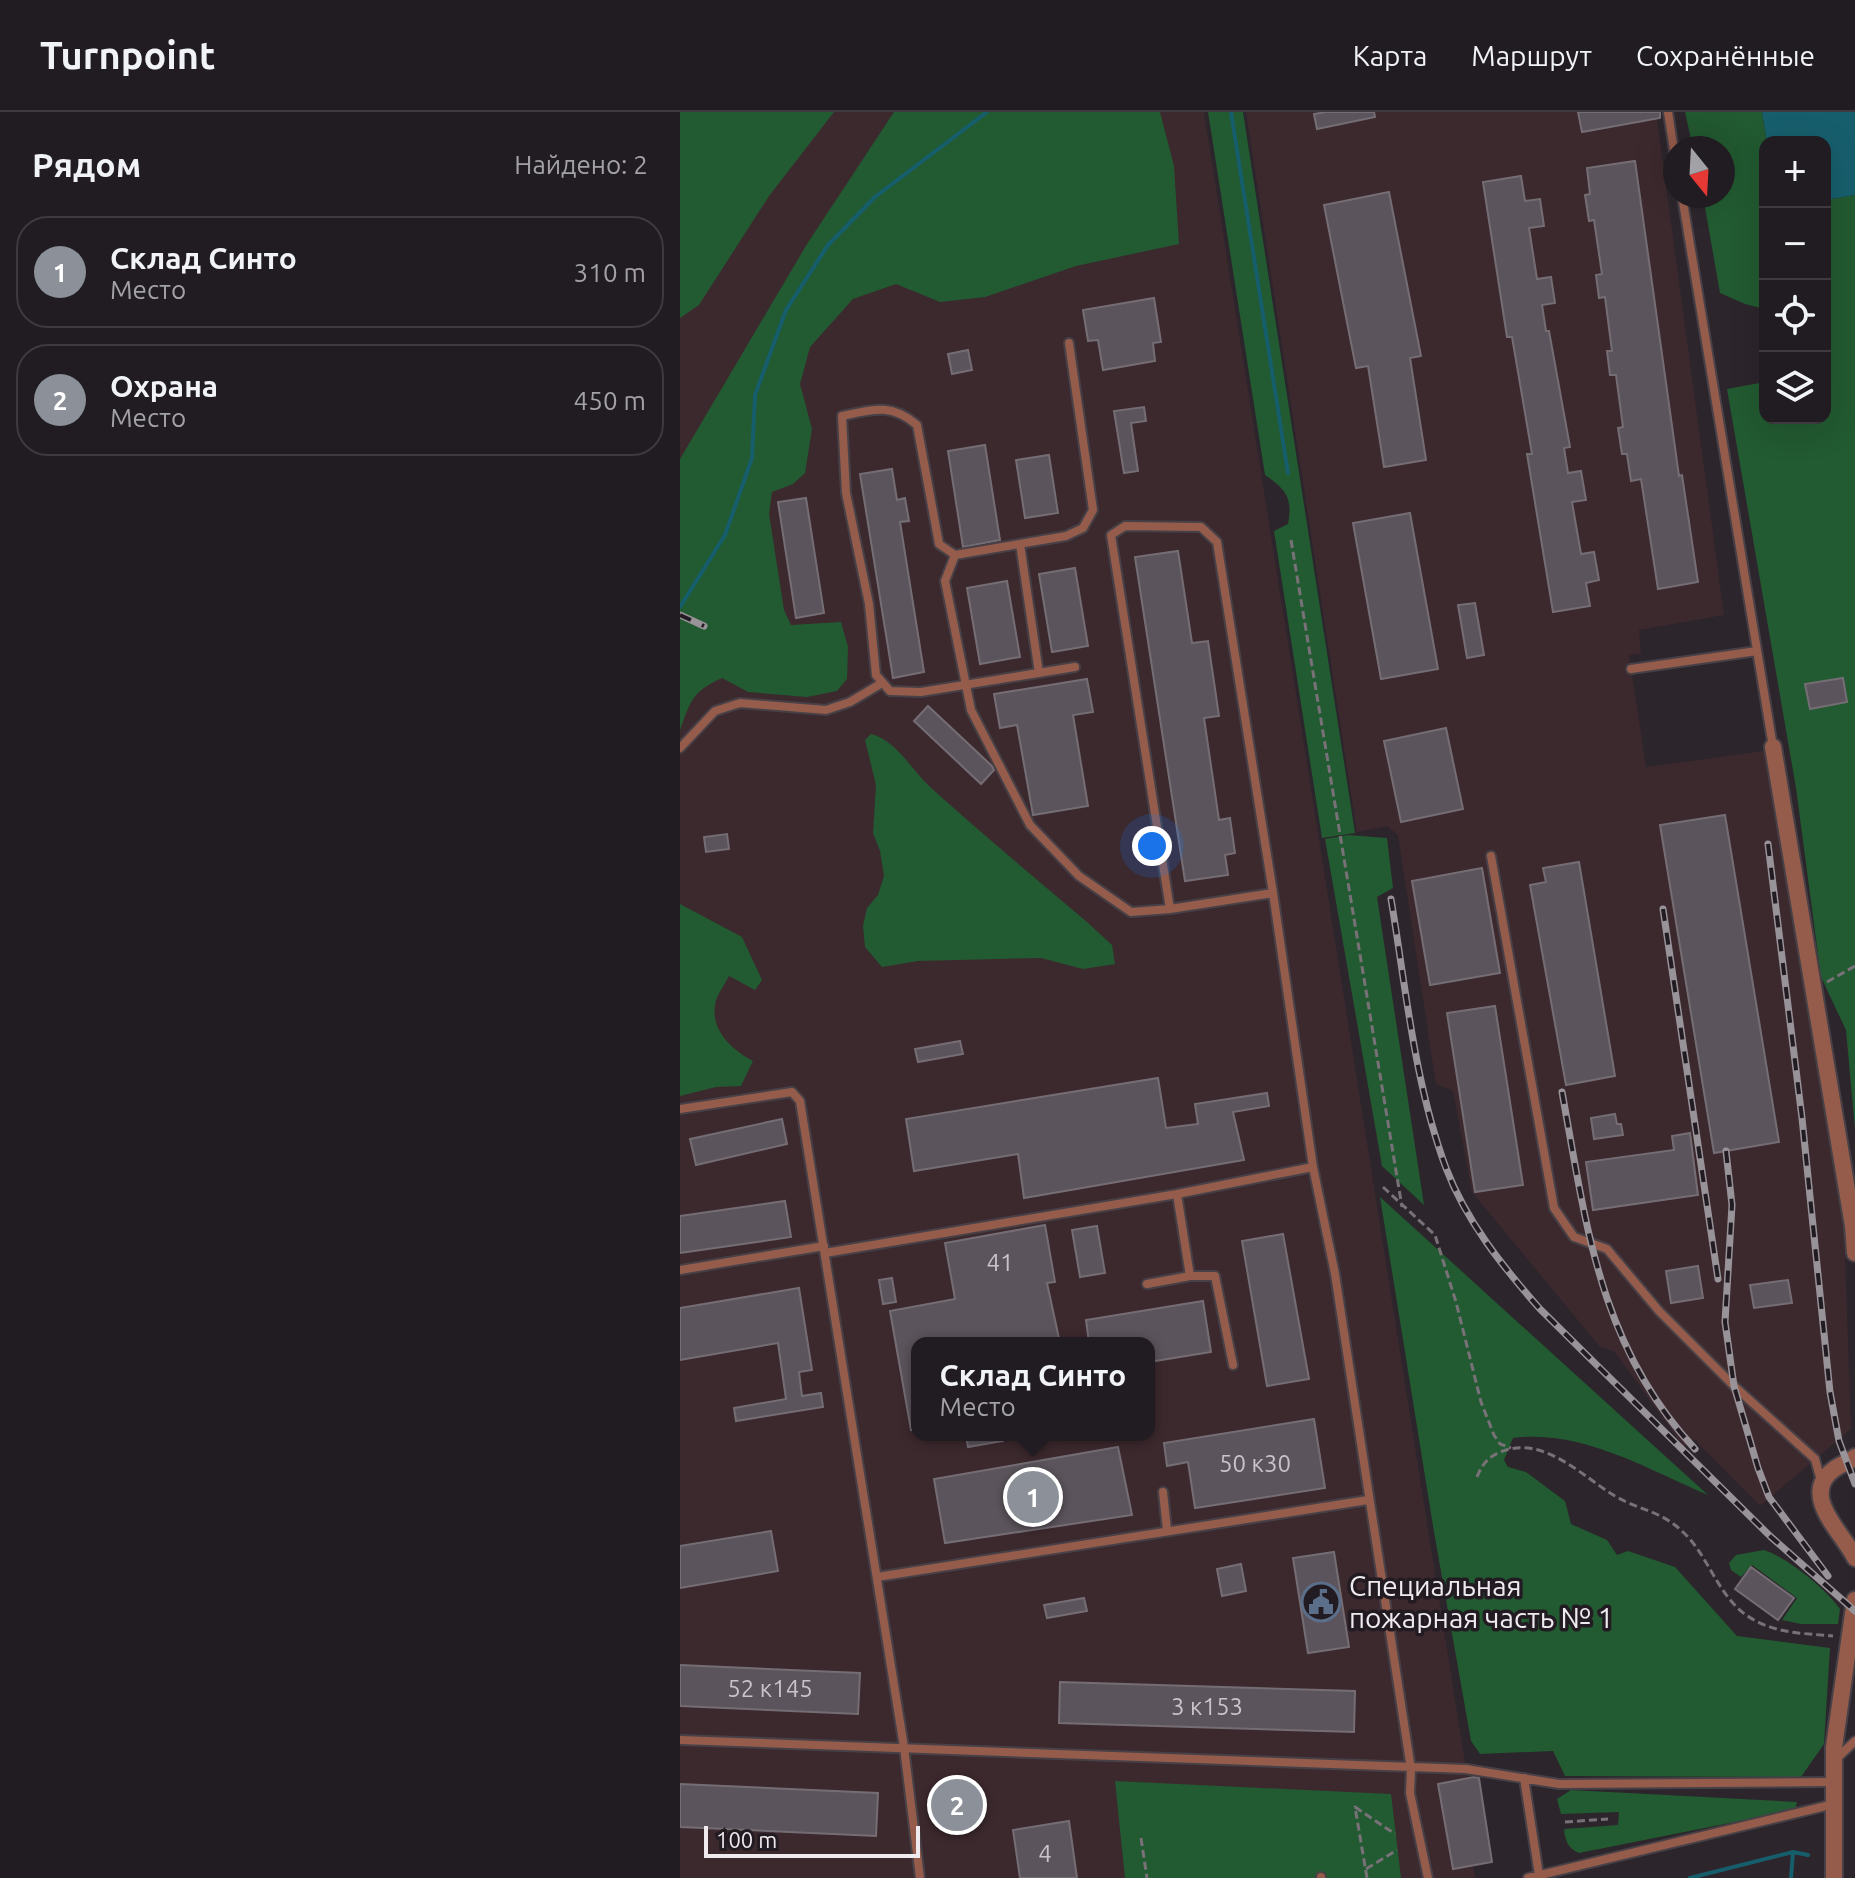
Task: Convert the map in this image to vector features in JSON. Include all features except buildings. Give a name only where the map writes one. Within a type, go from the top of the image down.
[{"type":"street","points":[[1773,747],[1855,1253]]},
{"type":"street","points":[[1855,1457],[1834,1470],[1822,1484],[1826,1514],[1855,1558]]},
{"type":"street","points":[[1834,1878],[1834,1747],[1855,1600]]},
{"type":"lane","points":[[1668,112],[1672,136]]},
{"type":"lane","points":[[1684,208],[1773,747]]},
{"type":"lane","points":[[1069,343],[1093,510],[1083,528],[1066,536],[955,555],[939,544],[917,425],[904,413],[876,408],[842,416],[846,493],[869,604],[876,675],[882,683],[890,691],[921,692],[1075,667]]},
{"type":"lane","points":[[1170,909],[1111,535],[1125,526],[1201,527],[1217,542],[1313,1167],[1335,1274],[1411,1769],[1410,1793],[1428,1878]]},
{"type":"lane","points":[[1020,544],[1039,673]]},
{"type":"lane","points":[[955,555],[945,581],[971,710],[1030,825],[1079,876],[1131,912],[1273,893]]},
{"type":"lane","points":[[1631,669],[1757,651]]},
{"type":"lane","points":[[680,748],[715,711],[740,703],[826,710],[850,702],[882,683]]},
{"type":"lane","points":[[1491,856],[1554,1208],[1574,1237],[1607,1249],[1659,1311],[1734,1386],[1815,1459],[1822,1484]]},
{"type":"lane","points":[[680,1109],[792,1092],[800,1101],[904,1747],[920,1878]]},
{"type":"lane","points":[[680,1270],[1177,1194],[1313,1167]]},
{"type":"lane","points":[[1177,1194],[1190,1276]]},
{"type":"lane","points":[[1147,1284],[1190,1276],[1215,1276],[1233,1365]]},
{"type":"lane","points":[[1163,1492],[1167,1530]]},
{"type":"lane","points":[[877,1577],[1368,1500]]},
{"type":"lane","points":[[680,1740],[1466,1769],[1559,1784],[1835,1782]]},
{"type":"lane","points":[[1835,1760],[1855,1741]]},
{"type":"lane","points":[[1524,1778],[1539,1875]]},
{"type":"lane","points":[[1528,1878],[1835,1804]]},
{"type":"path","points":[[1291,540],[1402,1207]]},
{"type":"path","points":[[1814,990],[1855,966]]},
{"type":"path","points":[[1383,1187],[1435,1235],[1456,1302],[1481,1402],[1494,1435],[1500,1444],[1511,1448]]},
{"type":"path","points":[[1477,1477],[1482,1463],[1511,1448],[1531,1448],[1547,1454],[1583,1473],[1613,1495],[1659,1513],[1684,1533],[1701,1553],[1737,1608],[1765,1626],[1782,1632],[1849,1635]]},
{"type":"path","points":[[1367,1878],[1355,1807],[1395,1834]]},
{"type":"path","points":[[1565,1822],[1608,1819]]},
{"type":"path","points":[[1141,1838],[1147,1878]]},
{"type":"path","points":[[1366,1869],[1397,1850]]},
{"type":"shaded area","points":[[680,112],[1204,112],[1466,1769],[1468,1778],[1479,1776],[1492,1862],[1473,1865],[1475,1878],[680,1878]]},
{"type":"shaded area","points":[[1246,112],[1656,112],[1663,164],[1663,208],[1669,208],[1724,615],[1639,630],[1641,654],[1629,655],[1646,767],[1764,751],[1844,1228],[1851,1429],[1760,1506],[1694,1439],[1684,1447],[1614,1351],[1600,1347],[1472,1192],[1453,1091],[1436,1084],[1398,835],[1387,826],[1357,832]]},
{"type":"green space","points":[[680,112],[834,112],[769,196],[699,305],[680,318]]},
{"type":"green space","points":[[894,112],[1160,112],[1174,166],[1179,244],[1076,266],[985,297],[940,302],[896,284],[853,299],[810,347],[800,384],[812,429],[805,473],[793,484],[772,492],[769,514],[784,610],[791,625],[841,622],[848,647],[847,679],[837,691],[807,697],[748,692],[722,678],[698,693],[680,730],[680,459],[807,244]]},
{"type":"green space","points":[[1208,112],[1243,112],[1355,833],[1322,838],[1274,531],[1288,524],[1289,507],[1283,490],[1265,475]]},
{"type":"green space","points":[[1685,112],[1762,112],[1766,136],[1759,136],[1759,308],[1720,293],[1705,208],[1735,208],[1735,136],[1690,136]]},
{"type":"green space","points":[[1855,195],[1855,1129],[1846,1030],[1821,977],[1796,788],[1727,389],[1759,383],[1759,424],[1831,424],[1831,199]]},
{"type":"green space","points":[[871,734],[896,749],[929,786],[1112,945],[1115,964],[1083,969],[1041,958],[918,961],[882,967],[865,947],[863,926],[867,908],[878,895],[884,876],[873,833],[876,785],[865,740]]},
{"type":"green space","points":[[1348,835],[1387,838],[1393,888],[1377,897],[1424,1205],[1382,1166],[1325,839]]},
{"type":"green space","points":[[680,904],[742,937],[762,980],[755,990],[729,976],[715,1005],[716,1024],[720,1032],[731,1046],[753,1061],[741,1086],[716,1087],[680,1096]]},
{"type":"green space","points":[[1380,1197],[1708,1495],[1613,1453],[1564,1439],[1513,1438],[1504,1460],[1508,1467],[1526,1472],[1565,1501],[1571,1524],[1607,1540],[1617,1555],[1628,1551],[1675,1567],[1737,1636],[1830,1648],[1824,1744],[1801,1777],[1565,1776],[1553,1751],[1480,1754],[1471,1741]]},
{"type":"green space","points":[[1764,1550],[1795,1567],[1825,1592],[1840,1609],[1838,1624],[1801,1624],[1782,1620],[1797,1598],[1752,1565],[1741,1577],[1731,1570],[1729,1563],[1736,1555]]},
{"type":"green space","points":[[1115,1781],[1391,1794],[1401,1878],[1125,1878]]},
{"type":"green space","points":[[1571,1790],[1797,1802],[1795,1810],[1579,1853],[1568,1844],[1564,1829],[1618,1825],[1619,1812],[1561,1814],[1557,1799]]},
{"type":"water","points":[[1762,112],[1855,112],[1855,195],[1831,199],[1831,136],[1766,136]]},
{"type":"waterway","points":[[680,607],[725,535],[752,458],[755,395],[786,310],[828,245],[875,197],[987,112]]},
{"type":"waterway","points":[[1231,112],[1288,473]]},
{"type":"waterway","points":[[1690,1878],[1793,1852]]},
{"type":"waterway","points":[[1791,1878],[1793,1852],[1808,1855]]},
{"type":"railway","points":[[680,615],[704,626]]},
{"type":"railway","points":[[1768,844],[1802,1118],[1830,1392],[1839,1441],[1855,1484]]},
{"type":"railway","points":[[1391,899],[1412,1035],[1426,1102],[1446,1168],[1475,1225],[1499,1260],[1540,1309],[1771,1537],[1855,1611]]},
{"type":"railway","points":[[1663,909],[1718,1279]]},
{"type":"railway","points":[[1562,1092],[1589,1235],[1617,1325],[1637,1368],[1663,1409],[1695,1449]]},
{"type":"railway","points":[[1726,1151],[1732,1205],[1725,1322],[1734,1386],[1769,1497],[1828,1576]]},
{"type":"place","name":"Склад Синто","points":[[1033,1497]]},
{"type":"place","name":"Специальная пожарная часть № 1","points":[[1321,1602]]},
{"type":"place","name":"Охрана","points":[[957,1805]]}]
